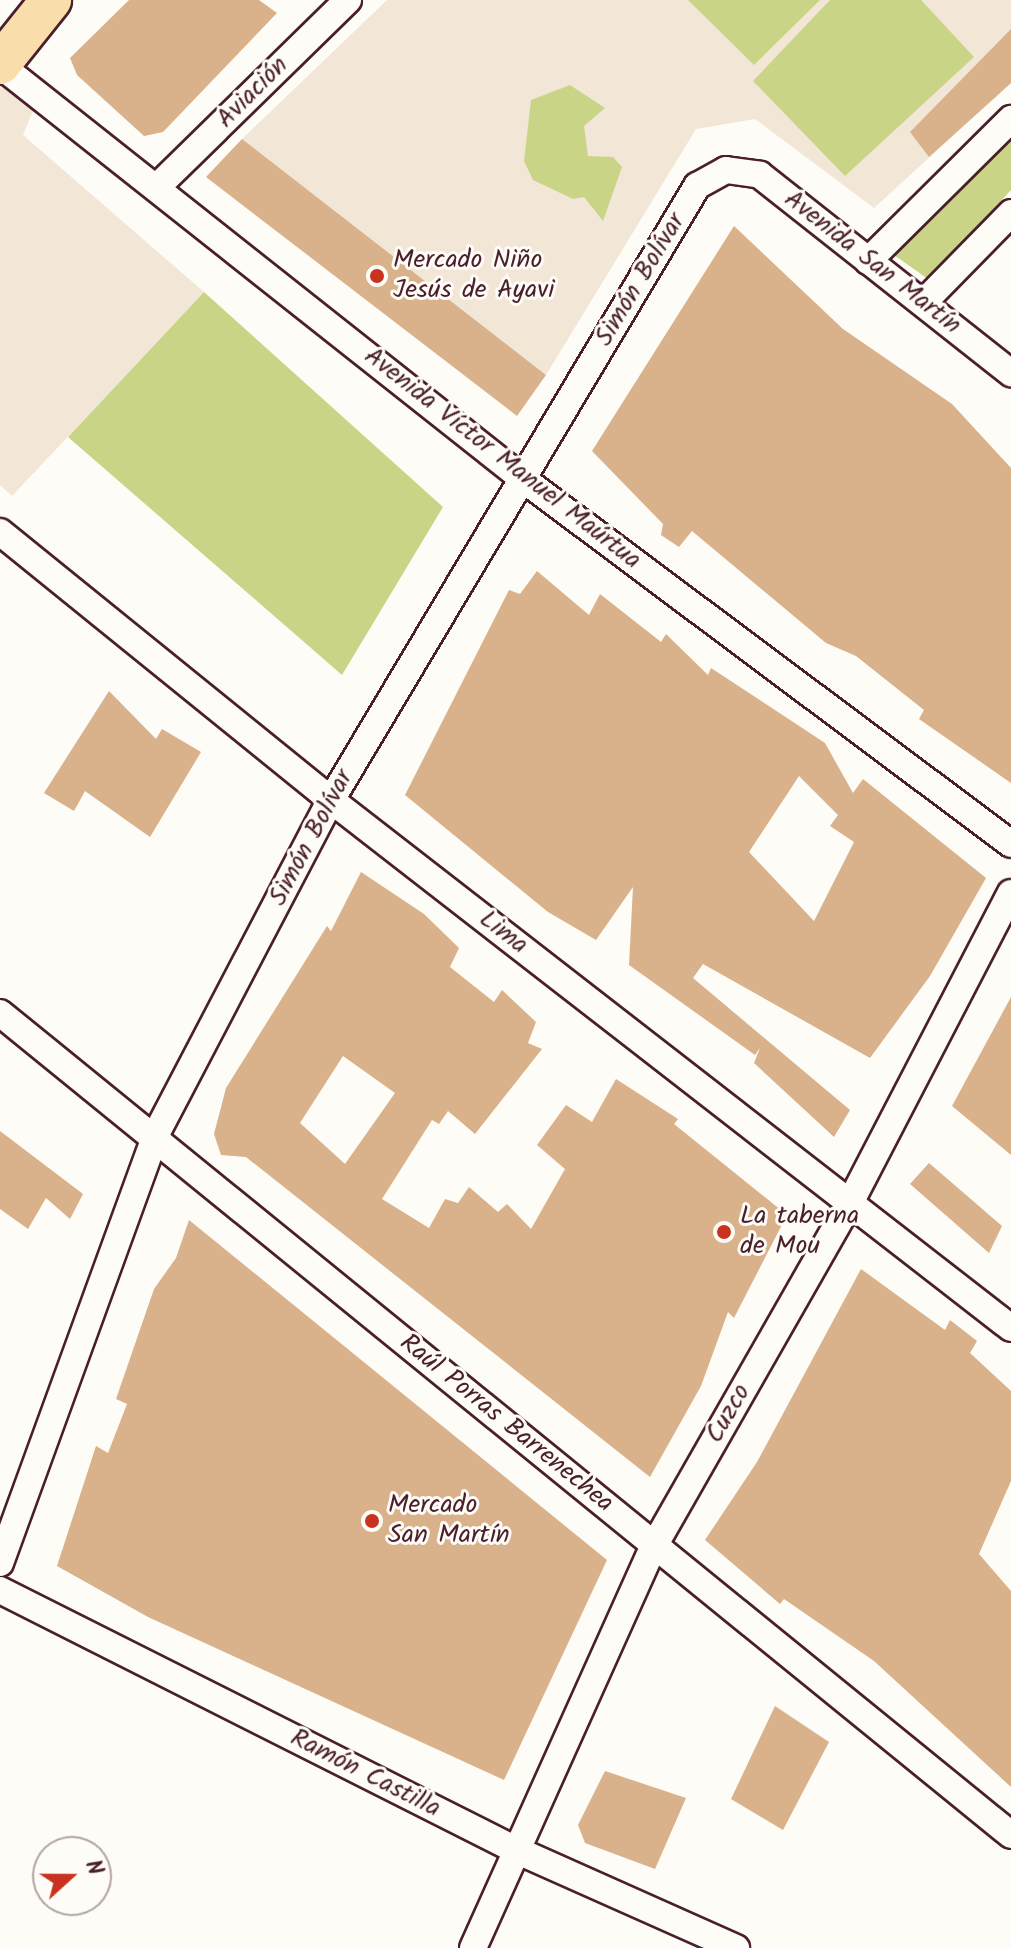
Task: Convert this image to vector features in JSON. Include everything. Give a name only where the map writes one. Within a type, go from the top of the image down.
[{"type":"main road","points":[[0,65],[51,0]]},
{"type":"street","name":"Aviación","points":[[158,186],[348,0]]},
{"type":"street","name":"Avenida Víctor Manuel Maúrtua","points":[[0,65],[158,186],[523,479],[1011,844]]},
{"type":"street","points":[[868,261],[1011,119]]},
{"type":"street","name":"Avenida San Martín","points":[[726,170],[760,175],[1011,373]]},
{"type":"street","name":"Simón Bolívar","points":[[0,1563],[155,1136],[331,800],[697,186],[726,170]]},
{"type":"street","points":[[923,303],[1011,213]]},
{"type":"street","name":"Lima","points":[[0,532],[331,800],[1011,1328]]},
{"type":"street","name":"Cuzco","points":[[473,1948],[654,1546],[850,1203],[1011,893]]},
{"type":"street","name":"Raúl Porras Barrenechea","points":[[0,1013],[1011,1835]]},
{"type":"street","name":"Ramón Castilla","points":[[0,1590],[516,1850],[736,1948]]},
{"type":"shaded area","points":[[387,0],[1011,0],[1011,83],[874,208],[755,119],[696,129],[546,375],[242,139]]},
{"type":"shaded area","points":[[0,65],[38,99],[23,135],[204,292],[12,496],[0,485]]},
{"type":"green space","points":[[688,0],[820,0],[754,65]]},
{"type":"green space","points":[[830,0],[921,0],[974,57],[845,176],[753,81]]},
{"type":"green space","points":[[570,85],[605,108],[584,126],[588,156],[613,157],[622,167],[603,221],[584,197],[573,199],[533,180],[524,161],[531,100]]},
{"type":"green space","points":[[1011,136],[1011,190],[928,279],[894,255]]},
{"type":"green space","points":[[204,292],[443,507],[342,675],[68,437]]},
{"type":"building","points":[[129,0],[259,0],[277,13],[163,132],[144,136],[77,75],[70,58]]},
{"type":"building","points":[[1011,29],[1011,83],[929,157],[910,132]]},
{"type":"building","name":"Mercado Niño Jesús de Ayavi","points":[[242,139],[546,375],[517,416],[206,177]]},
{"type":"building","points":[[734,226],[843,329],[952,404],[1011,468],[1011,783],[919,719],[924,710],[856,656],[826,643],[692,531],[679,547],[661,535],[663,524],[592,451]]},
{"type":"building","points":[[537,571],[589,615],[600,594],[661,642],[666,634],[708,675],[711,668],[825,743],[853,793],[863,779],[986,878],[930,976],[870,1058],[703,964],[693,978],[850,1110],[834,1137],[754,1063],[760,1048],[755,1055],[629,965],[633,887],[596,940],[548,912],[405,795],[509,590],[520,594]],"holes":[[[799,776],[838,815],[830,826],[854,842],[814,921],[749,852]]]},
{"type":"building","points":[[109,691],[156,739],[162,729],[201,752],[150,837],[85,791],[74,811],[44,793]]},
{"type":"building","points":[[361,872],[424,914],[459,948],[450,967],[494,1002],[502,990],[536,1022],[528,1043],[542,1049],[475,1134],[448,1111],[439,1124],[432,1120],[382,1199],[429,1228],[445,1199],[458,1203],[469,1187],[498,1212],[507,1204],[531,1229],[565,1169],[537,1145],[566,1105],[592,1122],[616,1079],[678,1119],[674,1124],[787,1215],[734,1318],[728,1312],[701,1386],[650,1477],[246,1157],[221,1155],[214,1134],[226,1088],[327,926],[331,931]],"holes":[[[343,1056],[395,1093],[345,1164],[300,1123]]]},
{"type":"building","points":[[1011,997],[1011,1155],[952,1106]]},
{"type":"building","points":[[0,1131],[83,1194],[70,1219],[46,1198],[28,1229],[0,1209]]},
{"type":"building","points":[[929,1163],[1002,1226],[989,1253],[910,1184]]},
{"type":"building","name":"Mercado San Martín","points":[[189,1220],[607,1560],[504,1780],[148,1617],[57,1566],[96,1446],[108,1453],[127,1404],[116,1399],[154,1289],[176,1258]]},
{"type":"building","points":[[861,1269],[945,1330],[950,1320],[977,1341],[970,1353],[1011,1391],[1011,1481],[979,1554],[1011,1591],[1011,1787],[874,1661],[784,1599],[780,1604],[705,1540],[757,1462]]},
{"type":"building","points":[[775,1706],[829,1742],[783,1830],[731,1799]]},
{"type":"building","points":[[605,1771],[686,1798],[655,1869],[585,1843],[578,1825]]},
{"type":"place","name":"Mercado Niño Jesús de Ayavi","points":[[377,276]]},
{"type":"place","name":"La taberna de Mou","points":[[724,1232]]},
{"type":"place","name":"Mercado San Martín","points":[[372,1521]]}]
